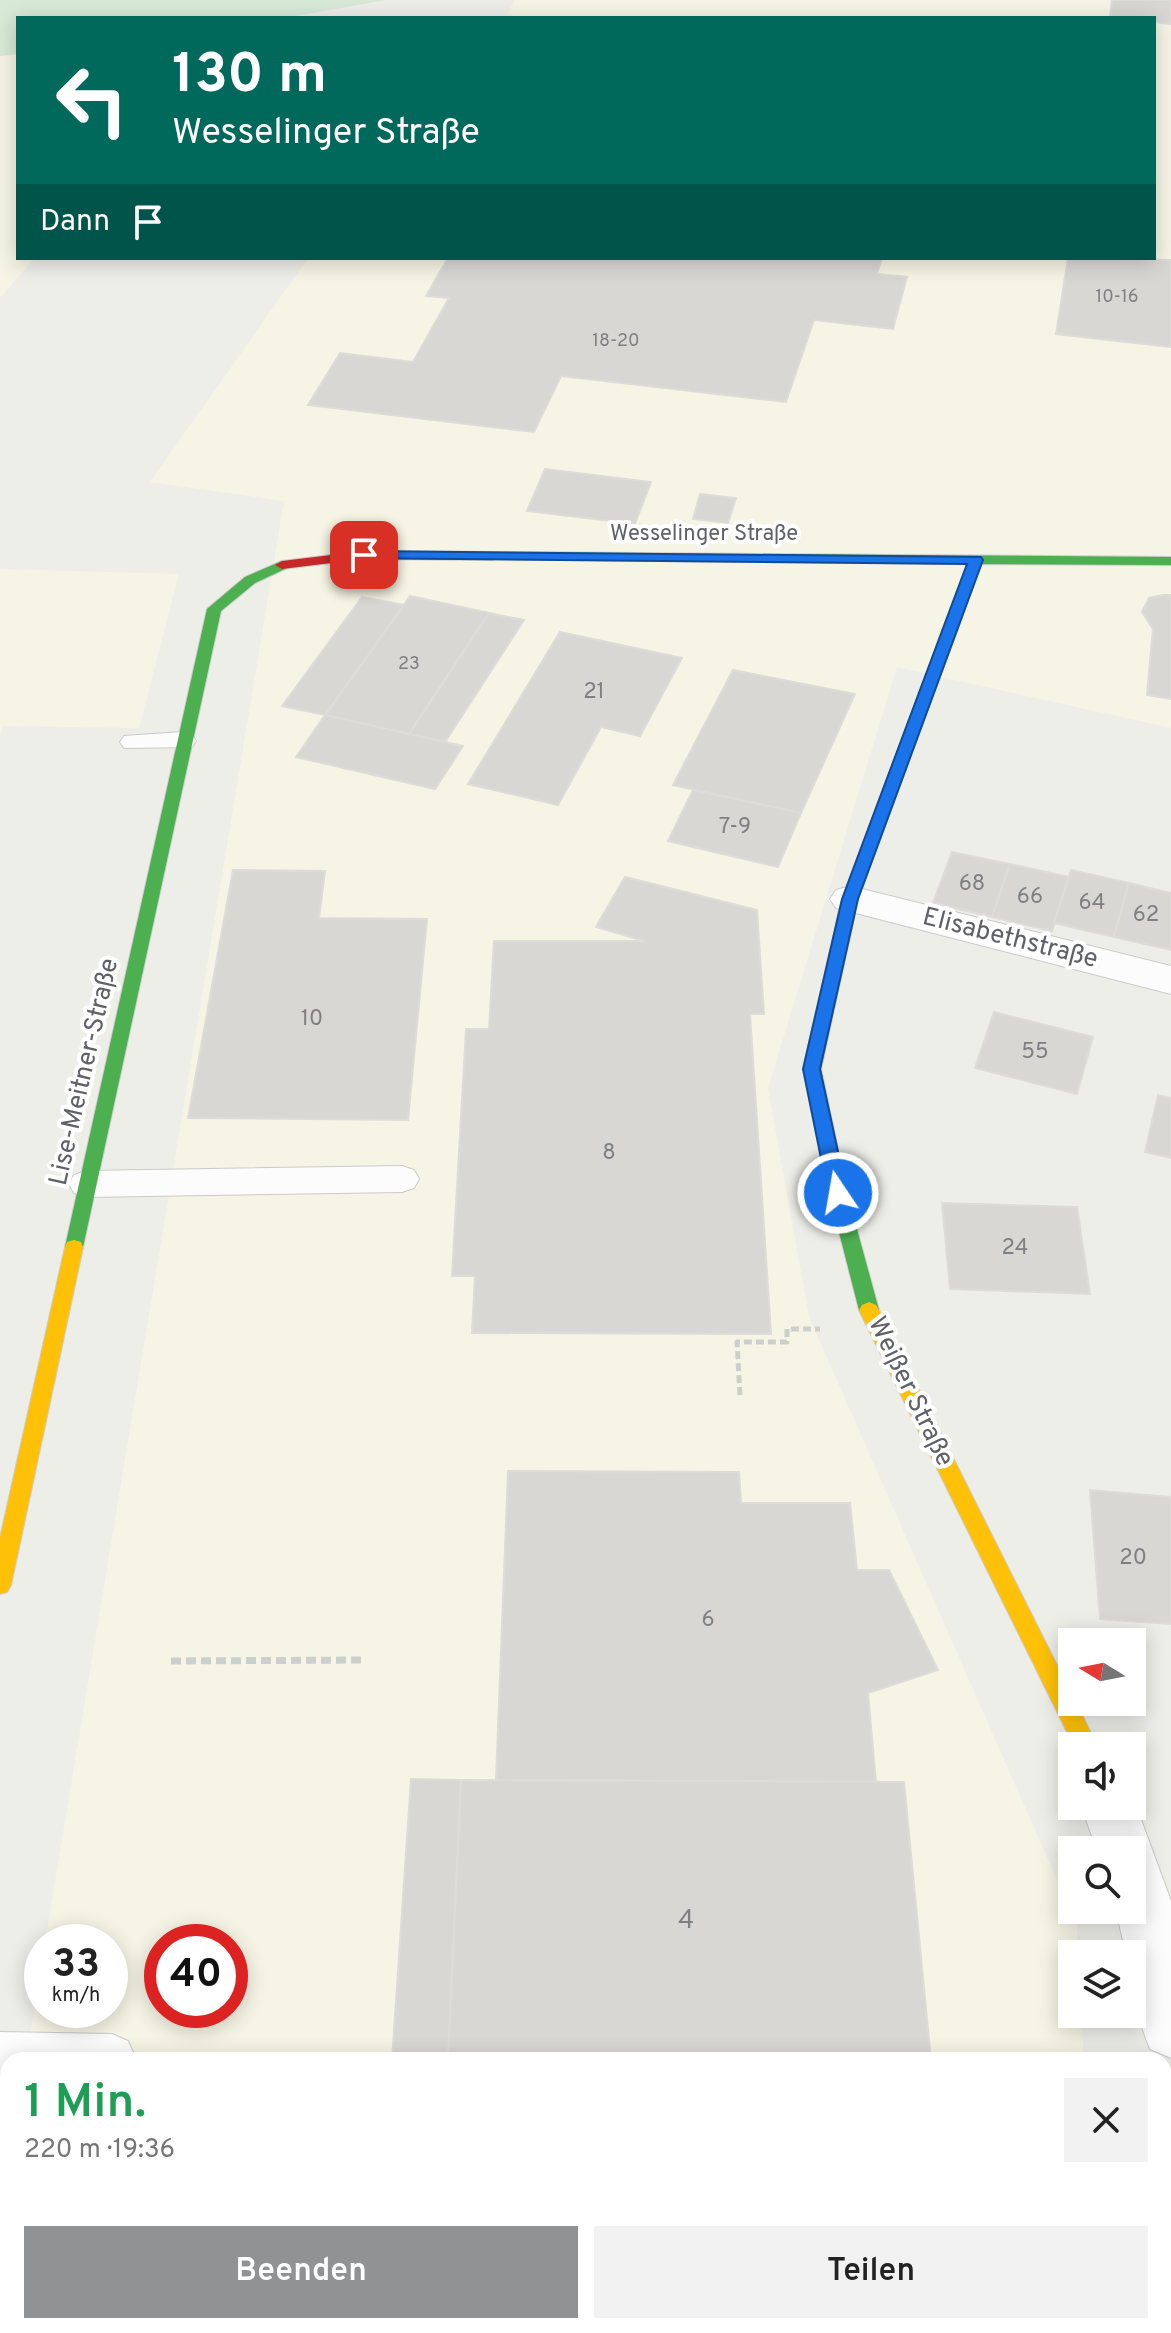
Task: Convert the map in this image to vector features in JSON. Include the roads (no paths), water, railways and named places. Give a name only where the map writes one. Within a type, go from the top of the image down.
[{"type":"street","name":"Wesselinger Straße","points":[[242,582],[299,559],[364,555],[1171,561]]},
{"type":"street","name":"Weißer Straße","points":[[976,560],[850,899],[812,1069],[838,1193],[872,1320],[1079,1732]]},
{"type":"street","name":"Lise-Meitner-Straße","points":[[0,1585],[182,741],[214,609],[242,582]]},
{"type":"street","name":"Elisabethstraße","points":[[850,899],[1171,980]]},
{"type":"street","points":[[1145,1924],[1171,2028]]},
{"type":"lane","points":[[134,742],[182,741]]},
{"type":"lane","points":[[86,1184],[402,1179]]}]
